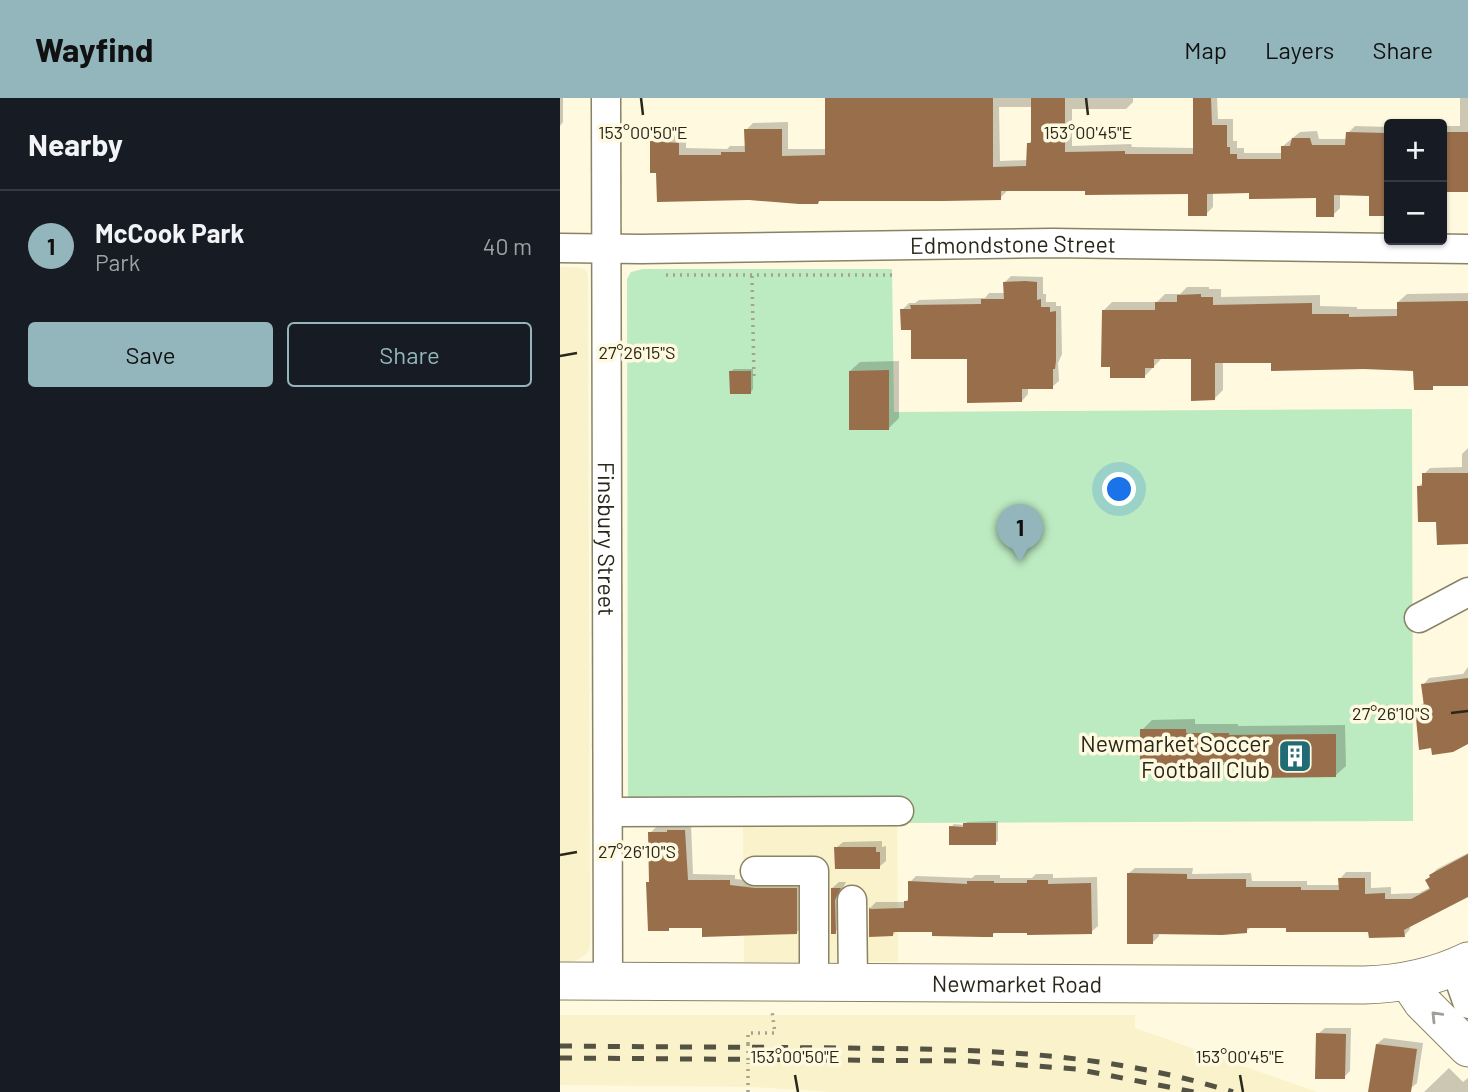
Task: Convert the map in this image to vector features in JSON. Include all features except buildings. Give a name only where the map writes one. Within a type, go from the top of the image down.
[{"type":"main road","name":"Newmarket Road","points":[[560,981],[1364,985],[1408,981],[1462,964]]},
{"type":"main road","points":[[1408,981],[1422,1002],[1468,1048]]},
{"type":"street","name":"Finsbury Street","points":[[606,98],[608,981]]},
{"type":"street","name":"Edmondstone Street","points":[[560,248],[1054,243],[1468,249]]},
{"type":"street","points":[[1419,618],[1468,592]]},
{"type":"street","points":[[609,812],[899,811]]},
{"type":"street","points":[[755,871],[814,871],[814,982]]},
{"type":"street","points":[[852,900],[853,982]]},
{"type":"street","points":[[1462,964],[1468,1004]]},
{"type":"path","points":[[655,275],[895,275]]},
{"type":"path","points":[[752,275],[754,379]]},
{"type":"path","points":[[748,1089],[748,1033],[775,1033],[772,1014]]},
{"type":"shaded area","points":[[560,267],[582,268],[587,272],[588,280],[590,941],[589,950],[584,956],[570,963],[560,962]]},
{"type":"shaded area","points":[[743,823],[897,823],[898,962],[744,962]]},
{"type":"shaded area","points":[[560,1015],[1135,1015],[1135,1028],[1317,1092],[832,1092],[753,1087],[560,1085]]},
{"type":"green space","points":[[643,269],[892,269],[894,412],[1412,409],[1413,821],[628,824],[627,279],[631,272]]},
{"type":"railway","points":[[560,1046],[890,1048],[1038,1055],[1136,1068],[1233,1092]]},
{"type":"railway","points":[[560,1058],[968,1061],[1076,1069],[1194,1092]]},
{"type":"place","name":"McCook Park","points":[[1020,562]]},
{"type":"place","name":"Newmarket Soccer Football Club","points":[[1295,756]]}]
